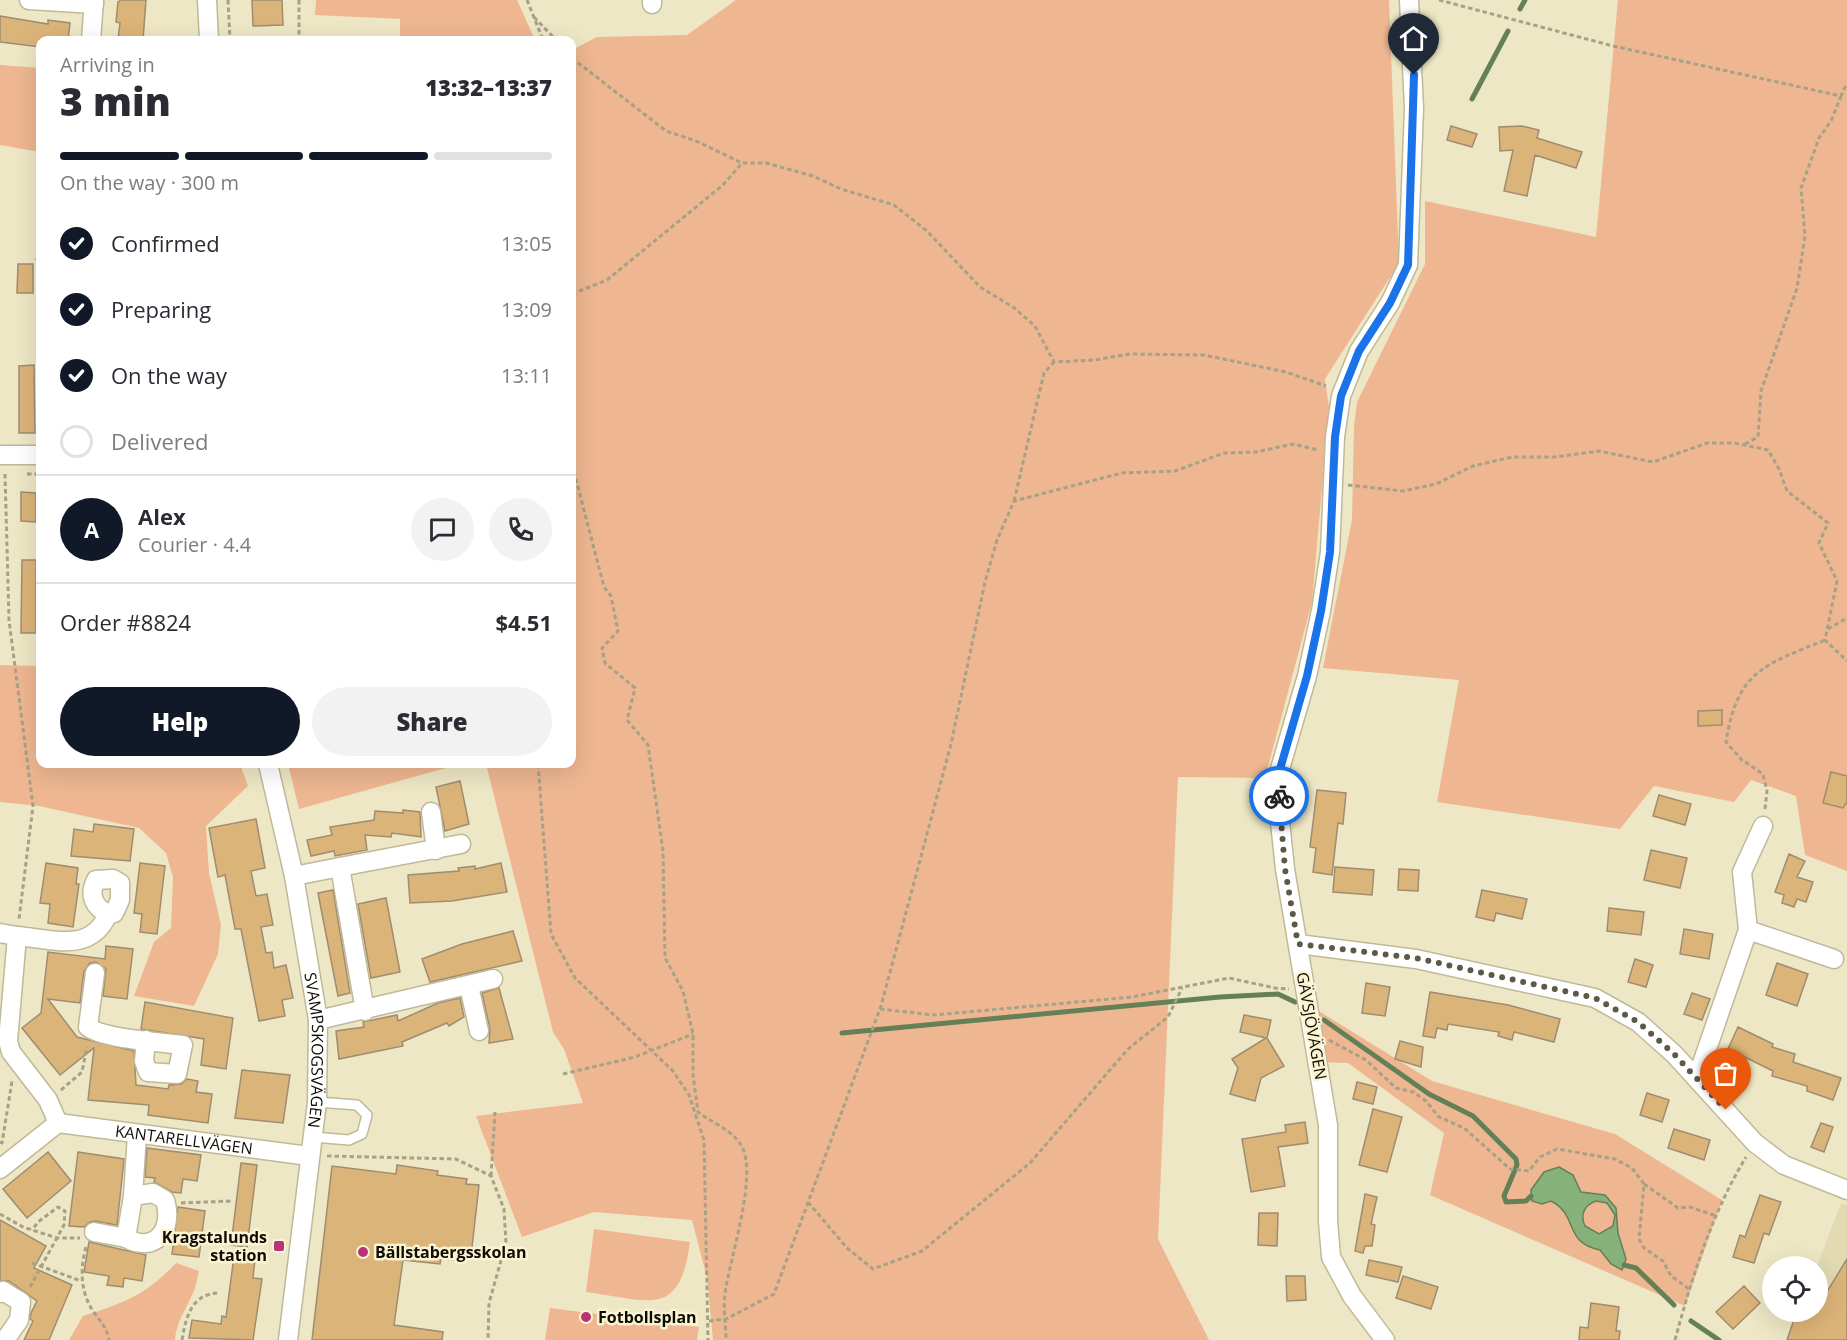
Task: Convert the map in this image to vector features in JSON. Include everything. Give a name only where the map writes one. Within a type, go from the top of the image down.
[{"type":"street","points":[[28,0],[94,2],[91,36]]},
{"type":"street","points":[[207,0],[209,36]]},
{"type":"street","name":"GÄVSJÖVÄGEN","points":[[1385,1340],[1352,1296],[1331,1257],[1328,1221],[1330,1177],[1328,1125],[1315,1034],[1298,944],[1278,803],[1280,769],[1307,676],[1321,611],[1330,552],[1335,483],[1335,437],[1343,392],[1359,351],[1390,303],[1408,265],[1414,109],[1409,0]]},
{"type":"street","points":[[0,455],[36,455]]},
{"type":"street","name":"SVAMPSKOGSVÄGEN","points":[[269,768],[294,876],[318,1020],[317,1102],[288,1340]]},
{"type":"street","points":[[431,812],[436,850]]},
{"type":"street","points":[[1697,1078],[1748,930],[1742,872],[1763,826]]},
{"type":"street","points":[[294,876],[461,844]]},
{"type":"street","points":[[340,867],[365,1011]]},
{"type":"street","points":[[0,1169],[58,1123],[48,1100],[15,1058],[8,1041],[8,934],[74,942],[90,938],[102,928],[108,914]]},
{"type":"street","points":[[1748,930],[1834,958]]},
{"type":"street","points":[[1298,944],[1416,958],[1595,998],[1638,1022],[1697,1078],[1755,1143],[1784,1165],[1847,1190]]},
{"type":"street","points":[[318,1020],[365,1011],[493,979]]},
{"type":"street","points":[[91,980],[88,1027],[96,1034],[146,1040]]},
{"type":"street","points":[[469,986],[479,1031]]},
{"type":"street","name":"KANTARELLVÄGEN","points":[[58,1123],[255,1147],[309,1156]]},
{"type":"street","points":[[126,1238],[133,1196],[137,1134]]},
{"type":"street","points":[[94,1232],[140,1242],[162,1236],[168,1227],[165,1200],[153,1193],[133,1196]]},
{"type":"street","points":[[0,1293],[3,1291],[21,1302],[19,1320],[5,1340]]},
{"type":"lane","points":[[313,1137],[349,1140],[362,1134],[367,1115],[357,1105],[317,1102]]},
{"type":"path","points":[[228,0],[230,36]]},
{"type":"path","points":[[299,0],[299,36]]},
{"type":"path","points":[[527,0],[541,36]]},
{"type":"path","points":[[1440,0],[1613,46],[1844,95]]},
{"type":"path","points":[[533,15],[552,36]]},
{"type":"path","points":[[576,61],[666,130],[742,162],[766,163],[813,176],[841,189],[894,205],[927,231],[980,287],[1013,307],[1035,326],[1054,362]]},
{"type":"path","points":[[1744,445],[1758,437],[1761,391],[1797,288],[1805,236],[1801,188],[1819,138],[1831,121],[1844,95],[1847,83]]},
{"type":"path","points":[[576,292],[607,280],[723,185],[742,162]]},
{"type":"path","points":[[709,1321],[726,1319],[774,1294],[880,1009],[951,744],[985,582],[997,540],[1014,501],[1044,373],[1054,362],[1095,360],[1130,354],[1204,355],[1286,372],[1343,392]]},
{"type":"path","points":[[1335,483],[1403,491],[1436,484],[1473,465],[1512,457],[1556,457],[1599,451],[1653,462],[1707,443],[1744,445],[1768,450],[1779,469],[1787,491],[1828,524],[1819,543],[1837,581],[1825,640]]},
{"type":"path","points":[[1014,501],[1122,473],[1176,471],[1224,453],[1256,452],[1293,444],[1321,451],[1334,462]]},
{"type":"path","points":[[0,474],[6,474],[9,620],[33,806],[8,934]]},
{"type":"path","points":[[576,479],[604,587],[611,596],[618,632],[602,648],[605,663],[635,688],[627,720],[648,745],[663,851],[665,958],[683,991],[693,1034],[693,1075],[698,1112],[733,1135],[742,1146],[747,1164],[738,1233],[725,1295],[726,1340]]},
{"type":"path","points":[[1827,629],[1847,618]]},
{"type":"path","points":[[1825,640],[1847,661]]},
{"type":"path","points":[[1763,826],[1767,791],[1763,774],[1743,760],[1726,742],[1731,712],[1742,688],[1756,673],[1779,658],[1825,640]]},
{"type":"path","points":[[538,768],[551,934],[575,978],[673,1071],[689,1095],[704,1140],[708,1340]]},
{"type":"path","points":[[880,1009],[934,1016],[1132,997],[1229,978],[1275,988],[1291,989],[1306,985]]},
{"type":"path","points":[[808,1202],[847,1248],[873,1269],[922,1251],[1030,1162],[1128,1049],[1168,1017],[1182,988]]},
{"type":"path","points":[[48,1100],[82,1072],[92,1030]]},
{"type":"path","points":[[563,1074],[651,1051],[693,1034]]},
{"type":"path","points":[[1315,1034],[1336,1042],[1366,1060],[1396,1088],[1413,1092],[1426,1101],[1439,1118],[1464,1128],[1510,1169],[1529,1171],[1540,1157],[1557,1149],[1615,1159],[1632,1168],[1644,1184],[1678,1208],[1690,1207],[1716,1216]]},
{"type":"path","points":[[0,1142],[2,1143],[15,1058]]},
{"type":"path","points":[[488,1340],[489,1303],[506,1243],[504,1209],[491,1176],[495,1112]]},
{"type":"path","points":[[1675,1340],[1689,1289],[1725,1192],[1755,1143]]},
{"type":"path","points":[[309,1156],[456,1159],[491,1176]]},
{"type":"path","points":[[1644,1184],[1639,1239],[1644,1248],[1663,1261],[1671,1276],[1689,1289]]},
{"type":"path","points":[[167,1206],[209,1200],[232,1201]]},
{"type":"path","points":[[21,1302],[64,1225],[64,1211],[58,1207],[38,1222],[32,1230]]},
{"type":"path","points":[[0,1214],[32,1230],[57,1238],[88,1240],[81,1281],[91,1308],[107,1331],[109,1340]]},
{"type":"path","points":[[32,1263],[81,1281]]},
{"type":"path","points":[[182,1340],[190,1308],[209,1293],[220,1293]]},
{"type":"shaded area","points":[[316,0],[517,0],[533,36],[400,36],[400,19],[315,15]]},
{"type":"shaded area","points":[[736,0],[1389,0],[1399,263],[1325,379],[1329,407],[1312,602],[1265,778],[1178,777],[1158,1239],[1209,1340],[713,1340],[707,1278],[692,1220],[594,1212],[522,1237],[476,1116],[583,1103],[564,1049],[553,1032],[487,768],[576,768],[576,48],[597,37],[687,35]]},
{"type":"shaded area","points":[[1618,0],[1847,0],[1847,871],[1805,855],[1796,796],[1751,780],[1734,802],[1654,786],[1620,829],[1437,802],[1459,680],[1323,668],[1352,520],[1354,426],[1357,402],[1425,264],[1425,201],[1596,237]]},
{"type":"shaded area","points":[[0,65],[36,68],[36,151],[0,145]]},
{"type":"shaded area","points":[[0,665],[36,666],[36,768],[241,768],[248,786],[206,826],[209,873],[221,925],[218,954],[194,1006],[134,996],[154,942],[171,928],[173,877],[166,853],[139,828],[39,806],[0,802]]},
{"type":"shaded area","points":[[289,768],[446,768],[299,809]]},
{"type":"shaded area","points":[[1309,1005],[1432,1081],[1615,1134],[1722,1200],[1685,1306],[1430,1195],[1444,1133],[1348,1063],[1320,1062]]},
{"type":"shaded area","points":[[1559,1167],[1573,1175],[1581,1192],[1605,1195],[1616,1208],[1618,1233],[1626,1259],[1622,1270],[1611,1264],[1600,1250],[1581,1241],[1560,1207],[1551,1201],[1542,1204],[1532,1201],[1531,1190],[1544,1172]],"holes":[[[1596,1201],[1607,1203],[1615,1215],[1613,1226],[1599,1234],[1585,1226],[1583,1214],[1586,1208]]]},
{"type":"shaded area","points":[[1841,1203],[1847,1205],[1847,1340],[1788,1340],[1807,1322],[1828,1322],[1828,1256],[1821,1256]]},
{"type":"shaded area","points":[[594,1229],[690,1242],[685,1267],[678,1284],[669,1294],[658,1299],[627,1299],[586,1292]]},
{"type":"shaded area","points":[[176,1263],[199,1271],[194,1289],[179,1321],[175,1340],[69,1340],[83,1316],[134,1297],[155,1283]]},
{"type":"shaded area","name":"Fotbollsplan","points":[[550,1308],[699,1327],[697,1340],[545,1340]]},
{"type":"building","points":[[146,0],[143,36],[118,36],[120,23],[116,22],[118,2]]},
{"type":"building","points":[[252,0],[282,0],[283,25],[253,26]]},
{"type":"building","points":[[0,16],[48,24],[48,20],[70,23],[68,36],[36,36],[36,46],[0,42]]},
{"type":"building","points":[[1451,126],[1477,134],[1472,147],[1447,140]]},
{"type":"building","points":[[1522,126],[1539,130],[1537,138],[1582,152],[1576,168],[1535,155],[1527,196],[1504,191],[1513,150],[1500,151],[1499,127]]},
{"type":"building","points":[[18,264],[33,264],[33,293],[17,293]]},
{"type":"building","points":[[34,365],[35,433],[19,433],[19,366]]},
{"type":"building","points":[[21,492],[36,493],[36,522],[21,521]]},
{"type":"building","points":[[22,560],[36,560],[36,633],[21,633]]},
{"type":"building","points":[[1722,710],[1722,725],[1698,726],[1698,711]]},
{"type":"building","points":[[1831,772],[1847,776],[1847,802],[1843,808],[1823,803]]},
{"type":"building","points":[[460,781],[469,824],[445,831],[436,787]]},
{"type":"building","points":[[1317,790],[1346,793],[1343,824],[1338,823],[1332,875],[1313,872],[1316,848],[1310,847]]},
{"type":"building","points":[[1659,795],[1691,804],[1685,825],[1653,816]]},
{"type":"building","points":[[403,810],[420,812],[421,837],[392,833],[391,837],[365,835],[367,850],[335,856],[334,851],[311,856],[307,840],[332,835],[330,827],[374,820],[375,811],[403,813]]},
{"type":"building","points":[[256,819],[265,868],[251,871],[256,896],[267,894],[273,925],[261,927],[266,953],[272,952],[274,968],[286,965],[293,998],[282,1000],[285,1016],[259,1021],[241,929],[235,929],[225,875],[218,877],[209,828]]},
{"type":"building","points":[[94,824],[134,829],[130,861],[71,856],[74,829],[93,832]]},
{"type":"building","points":[[1651,850],[1687,858],[1680,888],[1644,880]]},
{"type":"building","points":[[1789,854],[1805,861],[1797,877],[1813,882],[1806,902],[1797,899],[1794,907],[1782,903],[1784,895],[1775,892]]},
{"type":"building","points":[[46,863],[78,868],[76,884],[79,884],[73,927],[48,923],[50,904],[40,903]]},
{"type":"building","points":[[140,863],[165,866],[157,934],[140,932],[142,914],[134,913]]},
{"type":"building","points":[[501,863],[507,892],[452,901],[410,903],[408,875],[459,871],[458,868],[475,866],[475,869]]},
{"type":"building","points":[[1335,867],[1374,870],[1372,895],[1333,892]]},
{"type":"building","points":[[1399,869],[1419,870],[1418,891],[1398,890]]},
{"type":"building","points":[[333,890],[350,993],[338,996],[318,893]]},
{"type":"building","points":[[1482,890],[1527,899],[1522,919],[1496,913],[1494,921],[1476,917]]},
{"type":"building","points":[[386,898],[400,972],[371,978],[358,904]]},
{"type":"building","points":[[1609,908],[1644,912],[1641,935],[1607,931]]},
{"type":"building","points":[[1684,929],[1713,934],[1709,959],[1680,954]]},
{"type":"building","points":[[513,931],[522,961],[430,982],[422,959],[462,944]]},
{"type":"building","points":[[106,946],[133,949],[127,999],[103,996],[106,969],[96,962],[90,963],[84,971],[80,1003],[48,999],[77,1037],[134,1051],[136,1085],[168,1089],[169,1085],[181,1084],[187,1079],[198,1081],[196,1092],[212,1094],[208,1123],[148,1115],[149,1105],[88,1100],[94,1048],[60,1075],[22,1028],[41,1013],[48,952],[105,959]]},
{"type":"building","points":[[1635,959],[1653,965],[1646,987],[1628,982]]},
{"type":"building","points":[[1777,963],[1808,974],[1797,1006],[1766,995]]},
{"type":"building","points":[[1366,983],[1390,987],[1385,1016],[1362,1013]]},
{"type":"building","points":[[499,988],[513,1039],[489,1043],[490,1029],[482,993]]},
{"type":"building","points":[[1430,992],[1508,1005],[1560,1019],[1554,1042],[1514,1032],[1512,1040],[1498,1036],[1499,1032],[1448,1024],[1447,1030],[1437,1028],[1435,1038],[1423,1036]]},
{"type":"building","points":[[1692,993],[1710,999],[1702,1020],[1684,1014]]},
{"type":"building","points":[[460,998],[464,1017],[449,1026],[447,1023],[402,1042],[403,1046],[339,1059],[336,1031],[364,1027],[363,1022],[397,1015],[398,1021],[438,1003]]},
{"type":"building","points":[[145,1002],[233,1018],[226,1069],[201,1065],[204,1039],[141,1029]]},
{"type":"building","points":[[1244,1015],[1271,1020],[1267,1038],[1284,1066],[1261,1078],[1255,1101],[1230,1094],[1238,1068],[1232,1059],[1266,1038],[1240,1032]]},
{"type":"building","points":[[1738,1027],[1773,1044],[1772,1047],[1795,1054],[1793,1062],[1841,1078],[1833,1100],[1807,1091],[1807,1086],[1772,1076],[1773,1071],[1728,1049]]},
{"type":"building","points":[[1400,1041],[1423,1047],[1421,1067],[1395,1059]]},
{"type":"building","points":[[242,1070],[290,1075],[283,1123],[235,1118]]},
{"type":"building","points":[[1357,1082],[1377,1087],[1373,1104],[1353,1099]]},
{"type":"building","points":[[1647,1093],[1669,1100],[1662,1122],[1640,1115]]},
{"type":"building","points":[[1373,1109],[1402,1117],[1387,1172],[1359,1165]]},
{"type":"building","points":[[1305,1122],[1308,1143],[1278,1147],[1285,1186],[1251,1192],[1242,1139],[1286,1132],[1285,1125]]},
{"type":"building","points":[[1821,1123],[1833,1127],[1824,1152],[1811,1147]]},
{"type":"building","points":[[1674,1129],[1710,1140],[1704,1160],[1668,1148]]},
{"type":"building","points":[[147,1148],[201,1155],[197,1181],[183,1179],[181,1193],[172,1192],[154,1182],[155,1178],[145,1177]]},
{"type":"building","points":[[48,1152],[71,1181],[27,1218],[3,1189]]},
{"type":"building","points":[[78,1152],[124,1159],[117,1225],[95,1221],[84,1227],[69,1226]]},
{"type":"building","points":[[241,1163],[257,1165],[247,1247],[231,1245]]},
{"type":"building","name":"Bällstabergsskolan","points":[[397,1165],[438,1171],[437,1175],[467,1179],[466,1184],[479,1185],[471,1256],[459,1255],[458,1260],[441,1259],[440,1264],[403,1260],[394,1325],[443,1332],[442,1340],[312,1340],[332,1166],[396,1174]]},
{"type":"building","points":[[1365,1194],[1377,1197],[1371,1224],[1375,1225],[1372,1246],[1365,1246],[1363,1253],[1355,1251]]},
{"type":"building","points":[[1760,1195],[1781,1202],[1769,1235],[1764,1233],[1754,1263],[1733,1257],[1740,1235],[1745,1237]]},
{"type":"building","points":[[178,1207],[205,1211],[199,1257],[172,1254]]},
{"type":"building","points":[[1259,1213],[1278,1213],[1277,1246],[1258,1245]]},
{"type":"building","points":[[0,1220],[46,1246],[34,1268],[72,1285],[49,1340],[24,1340],[33,1321],[30,1319],[31,1313],[37,1301],[9,1281],[0,1281]]},
{"type":"building","points":[[89,1242],[146,1255],[142,1281],[124,1278],[123,1287],[107,1285],[109,1276],[84,1272]]},
{"type":"building","points":[[234,1256],[255,1259],[253,1278],[262,1279],[253,1340],[189,1338],[192,1320],[221,1324],[222,1316],[226,1317]]},
{"type":"building","points":[[1847,1259],[1847,1340],[1787,1340],[1793,1322],[1828,1322],[1828,1290]]},
{"type":"building","points":[[1369,1260],[1402,1267],[1398,1282],[1366,1275]]},
{"type":"building","points":[[1286,1276],[1305,1276],[1306,1300],[1287,1301]]},
{"type":"building","points":[[1403,1276],[1438,1287],[1431,1309],[1396,1298]]},
{"type":"building","points":[[1744,1286],[1760,1303],[1733,1329],[1716,1312]]},
{"type":"building","points":[[1591,1303],[1619,1307],[1616,1331],[1620,1331],[1619,1340],[1579,1340],[1580,1327],[1588,1328]]},
{"type":"waterway","points":[[1520,9],[1525,0]]},
{"type":"waterway","points":[[1472,99],[1508,31]]},
{"type":"waterway","points":[[842,1033],[1220,997],[1278,994],[1295,1002]]},
{"type":"waterway","points":[[1324,1020],[1429,1094],[1473,1116],[1516,1159],[1517,1165],[1504,1196],[1506,1202],[1526,1201],[1531,1196]]},
{"type":"waterway","points":[[1624,1265],[1636,1268],[1674,1305]]},
{"type":"waterway","points":[[1691,1321],[1719,1340]]},
{"type":"way so far","points":[[1279,796],[1285,869],[1298,944],[1416,958],[1595,998],[1638,1022],[1674,1054],[1726,1110]]},
{"type":"place","name":"Kragstalunds station","points":[[279,1246]]},
{"type":"place","name":"Bällstabergsskolan","points":[[363,1252]]},
{"type":"place","name":"Fotbollsplan","points":[[586,1317]]},
{"type":"route","points":[[1279,796],[1280,769],[1307,676],[1321,611],[1330,552],[1335,483],[1335,437],[1341,396],[1359,351],[1390,303],[1408,265],[1414,75]]}]
